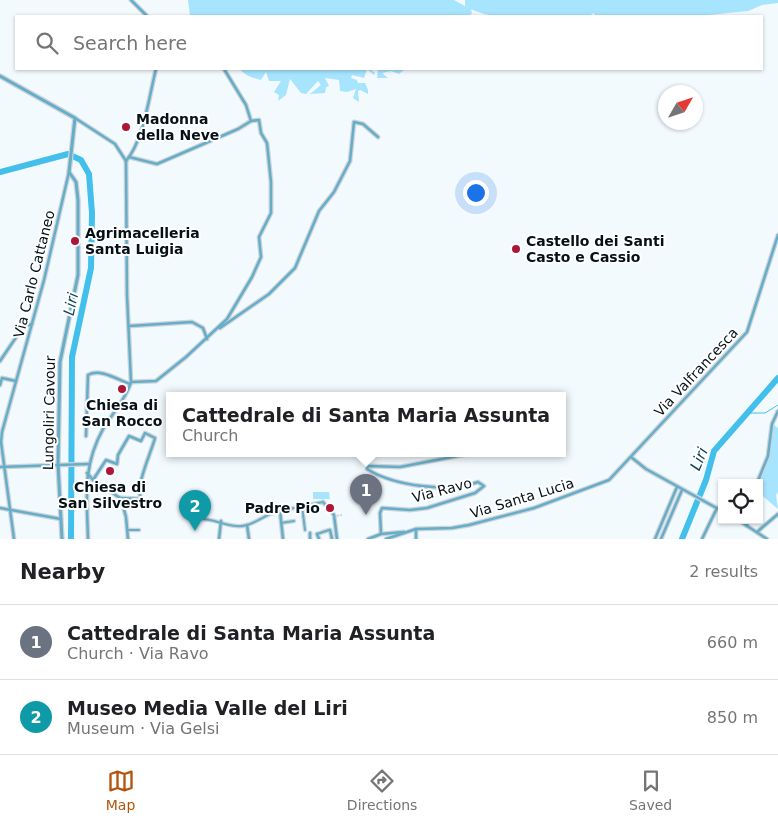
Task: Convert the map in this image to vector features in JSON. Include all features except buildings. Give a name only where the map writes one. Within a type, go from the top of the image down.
[{"type":"street","points":[[131,0],[146,15]]},
{"type":"street","points":[[88,539],[86,478],[90,462],[104,428],[131,383],[126,161],[142,124],[156,70]]},
{"type":"street","points":[[225,70],[246,105],[251,121]]},
{"type":"street","points":[[0,76],[75,118],[114,144],[126,161]]},
{"type":"street","points":[[69,170],[75,118]]},
{"type":"street","points":[[129,156],[157,164],[238,129],[251,121],[259,120],[267,144],[271,182],[271,213],[259,237],[261,253],[256,270],[219,328]]},
{"type":"street","points":[[86,436],[88,374],[93,372],[131,383],[161,378],[219,328],[270,294],[295,268],[320,211],[334,192],[350,161],[354,122],[363,124],[378,137]]},
{"type":"street","name":"Via Carlo Cattaneo","points":[[14,539],[4,467],[2,432],[45,276],[69,170]]},
{"type":"street","name":"Lungoliri Cavour","points":[[62,539],[58,464],[61,353],[78,275],[78,200],[76,182],[69,170]]},
{"type":"street","name":"Via Valfrancesca","points":[[631,457],[747,332],[778,235]]},
{"type":"street","points":[[129,326],[192,322],[203,328],[207,338]]},
{"type":"street","points":[[0,362],[23,327],[32,324]]},
{"type":"street","points":[[0,384],[2,378],[16,381]]},
{"type":"street","points":[[759,479],[768,456],[772,424],[778,411]]},
{"type":"street","points":[[87,473],[93,480],[120,498],[141,498],[138,492],[140,482],[155,438],[145,433],[141,441],[129,436],[118,455],[117,464],[106,460],[93,480]]},
{"type":"street","name":"Via Ravo","points":[[381,534],[380,513],[382,508],[410,510],[427,508],[474,493],[484,486],[478,482],[469,486],[413,486],[380,476],[367,469],[368,466],[400,468],[453,457]]},
{"type":"street","points":[[631,457],[682,490],[717,508],[702,539]]},
{"type":"street","name":"Via Santa Lucia","points":[[408,532],[416,529],[452,528],[534,508],[605,482],[631,457]]},
{"type":"street","points":[[0,467],[90,462]]},
{"type":"street","points":[[655,539],[677,487]]},
{"type":"street","points":[[661,539],[682,490]]},
{"type":"street","points":[[120,498],[128,539]]},
{"type":"street","points":[[197,519],[239,526],[247,525],[280,510],[323,502],[334,515],[337,539]]},
{"type":"street","points":[[302,506],[305,530]]},
{"type":"street","points":[[0,508],[62,519]]},
{"type":"street","points":[[280,510],[279,531],[283,539]]},
{"type":"street","points":[[757,532],[778,514]]},
{"type":"street","points":[[280,523],[294,521]]},
{"type":"street","points":[[219,539],[221,522]]},
{"type":"street","points":[[744,524],[767,539]]},
{"type":"street","points":[[247,525],[249,539]]},
{"type":"street","points":[[416,529],[416,539]]},
{"type":"street","points":[[127,530],[139,530]]},
{"type":"street","points":[[319,539],[317,534],[330,530],[332,539]]},
{"type":"street","points":[[368,539],[381,534],[408,532]]},
{"type":"street","points":[[386,539],[408,532]]},
{"type":"street","points":[[310,533],[310,539]]},
{"type":"shaded area","points":[[188,0],[454,0],[465,6],[465,0],[778,0],[778,3],[762,5],[748,11],[709,15],[595,15],[594,13],[591,15],[491,15],[471,9],[472,14],[469,15],[190,15]]},
{"type":"shaded area","points":[[367,70],[364,78],[352,75],[351,78],[357,80],[358,83],[365,83],[368,94],[360,90],[358,91],[359,102],[353,98],[356,89],[347,92],[340,91],[339,80],[325,78],[329,86],[326,87],[325,93],[310,94],[321,85],[318,81],[306,94],[301,93],[290,79],[286,95],[278,101],[279,95],[274,92],[281,81],[269,81],[266,72],[261,80],[242,71]]},
{"type":"shaded area","points":[[378,70],[404,70],[399,74],[391,71],[382,73],[388,78],[377,78]]},
{"type":"shaded area","points":[[773,424],[778,428],[778,492],[776,495],[778,509],[763,496],[763,479],[759,479],[769,457]]},
{"type":"shaded area","points":[[313,492],[329,492],[330,499],[313,499]]},
{"type":"waterway","name":"Liri","points":[[0,172],[68,154],[81,160],[89,174],[92,213],[91,268],[72,357],[71,539]]},
{"type":"waterway","name":"Liri","points":[[682,539],[706,480],[714,451],[778,378]]},
{"type":"waterway","points":[[748,413],[765,413],[778,405]]},
{"type":"tunnel","points":[[334,516],[343,515]]},
{"type":"place","name":"Madonna della Neve","points":[[126,127]]},
{"type":"place","name":"Agrimacelleria Santa Luigia","points":[[75,241]]},
{"type":"place","name":"Castello dei Santi Casto e Cassio","points":[[516,249]]},
{"type":"place","name":"Chiesa di San Rocco","points":[[122,389]]},
{"type":"place","name":"Chiesa di San Silvestro","points":[[110,471]]},
{"type":"place","name":"Padre Pio","points":[[330,508]]},
{"type":"place","name":"Cattedrale di Santa Maria Assunta","points":[[366,515]]},
{"type":"place","name":"Museo Media Valle del Liri","points":[[195,531]]}]
